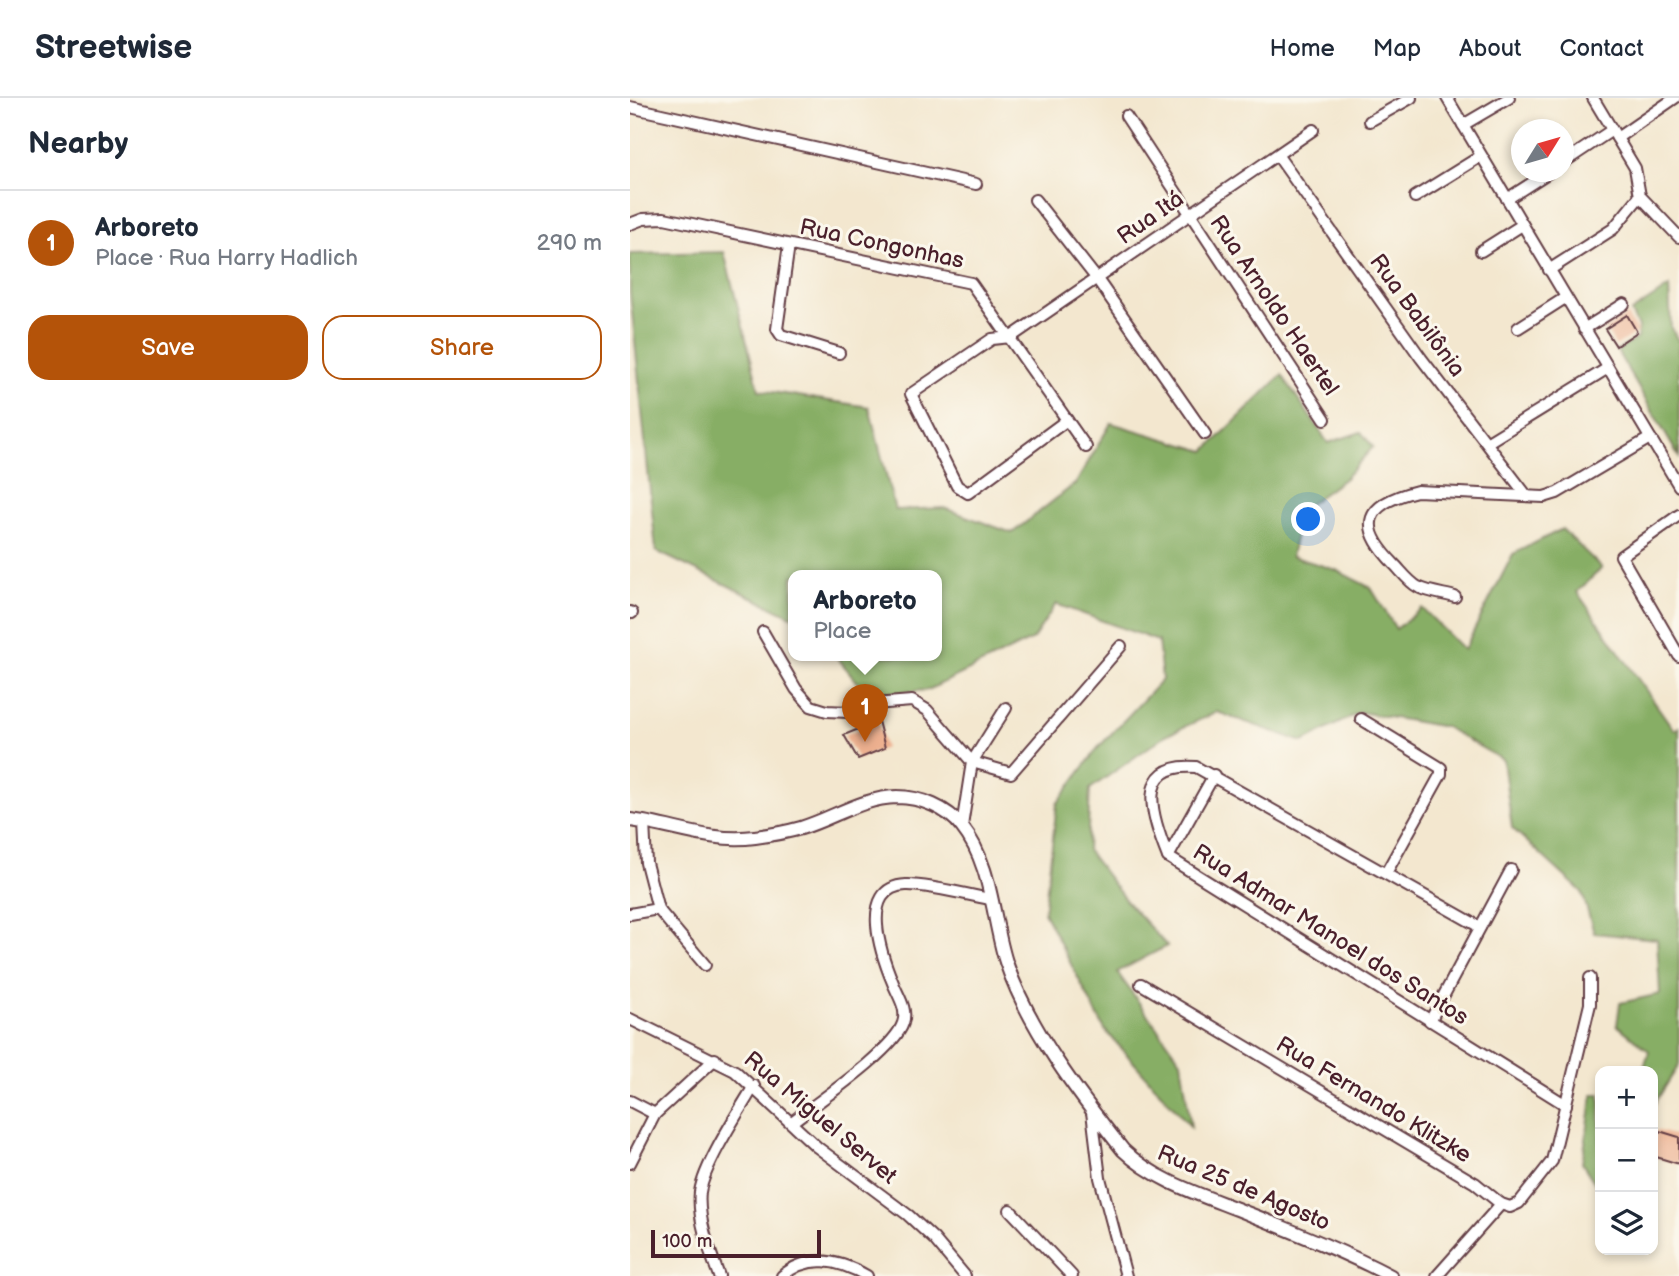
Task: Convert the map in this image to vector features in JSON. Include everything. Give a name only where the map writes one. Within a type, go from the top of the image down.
[{"type":"street","points":[[1370,121],[1411,98]]},
{"type":"street","points":[[1447,98],[1679,486]]},
{"type":"street","points":[[1463,125],[1509,98]]},
{"type":"street","points":[[1593,98],[1635,169],[1640,196],[1679,237]]},
{"type":"street","points":[[1574,156],[1675,98]]},
{"type":"street","points":[[630,107],[976,184]]},
{"type":"street","name":"Rua Arnoldo Haertel","points":[[1126,116],[1325,419]]},
{"type":"street","name":"Rua Itá","points":[[1067,420],[968,493],[957,486],[911,394],[992,339],[1010,337],[1312,131]]},
{"type":"street","name":"Rua Babilônia","points":[[1278,156],[1421,358],[1527,496]]},
{"type":"street","points":[[1415,197],[1481,156]]},
{"type":"street","points":[[1507,199],[1533,182]]},
{"type":"street","points":[[1549,270],[1613,229],[1640,196]]},
{"type":"street","points":[[1035,200],[1097,279],[1205,434]]},
{"type":"street","name":"Rua Congonhas","points":[[630,224],[643,219],[664,218],[971,283],[1086,447]]},
{"type":"street","points":[[1481,251],[1522,225]]},
{"type":"street","points":[[789,245],[777,330],[780,335],[839,353]]},
{"type":"street","points":[[1518,328],[1566,298]]},
{"type":"street","points":[[1584,329],[1623,304]]},
{"type":"street","points":[[1488,442],[1608,369]]},
{"type":"street","points":[[1455,597],[1417,587],[1378,547],[1369,530],[1369,520],[1378,509],[1405,494],[1417,491],[1544,497],[1557,493],[1650,438]]},
{"type":"street","points":[[1679,515],[1621,555],[1679,656]]},
{"type":"street","points":[[763,632],[796,689],[811,706],[827,711],[848,712],[874,704],[912,701],[927,710],[972,762],[1011,773],[1121,646]]},
{"type":"street","points":[[630,820],[692,835],[732,839],[802,827],[849,807],[898,797],[938,807],[962,825],[972,762],[1006,708]]},
{"type":"street","points":[[1360,719],[1441,768],[1441,774],[1386,873]]},
{"type":"street","name":"Rua Admar Manoel dos Santos","points":[[1480,927],[1196,767],[1178,765],[1165,773],[1155,784],[1150,808],[1168,857],[1566,1105]]},
{"type":"street","points":[[1168,857],[1214,775]]},
{"type":"street","points":[[644,822],[646,863],[658,909],[705,965]]},
{"type":"street","name":"Rua 25 de Agosto","points":[[962,825],[982,866],[1006,963],[1027,1006],[1053,1054],[1092,1112],[1136,1162],[1179,1186],[1350,1255],[1389,1275]]},
{"type":"street","points":[[1430,1021],[1511,870]]},
{"type":"street","points":[[792,1122],[872,1059],[891,1041],[904,1020],[902,1004],[876,926],[882,897],[891,888],[907,884],[990,899]]},
{"type":"street","points":[[630,914],[658,909]]},
{"type":"street","points":[[1437,1276],[1501,1204],[1510,1207],[1518,1203],[1552,1161],[1590,1004],[1590,978]]},
{"type":"street","name":"Rua Fernando Klitzke","points":[[1141,984],[1475,1183],[1501,1204]]},
{"type":"street","name":"Rua Miguel Servet","points":[[630,1020],[715,1059],[754,1086],[817,1147],[908,1215],[965,1276]]},
{"type":"street","points":[[630,1163],[655,1114],[715,1059]]},
{"type":"street","points":[[719,1276],[711,1254],[700,1193],[707,1167],[754,1086]]},
{"type":"street","points":[[630,1101],[655,1114]]},
{"type":"street","points":[[1092,1112],[1100,1178],[1126,1276]]},
{"type":"street","points":[[1010,1210],[1072,1276]]},
{"type":"street","points":[[782,1276],[807,1262],[827,1261],[846,1265],[867,1276]]},
{"type":"green space","points":[[724,252],[759,390],[869,407],[895,510],[944,508],[1012,533],[1076,483],[1111,423],[1205,451],[1282,375],[1328,443],[1361,432],[1373,447],[1345,478],[1302,509],[1291,556],[1336,570],[1371,588],[1396,629],[1422,608],[1464,650],[1513,554],[1562,529],[1602,568],[1577,592],[1674,730],[1679,727],[1679,1065],[1658,1098],[1658,1066],[1644,1066],[1649,1051],[1617,1025],[1620,1003],[1660,994],[1657,939],[1594,933],[1582,892],[1512,828],[1503,760],[1445,727],[1360,712],[1303,742],[1217,712],[1166,735],[1090,789],[1087,850],[1127,902],[1167,946],[1117,972],[1181,1061],[1191,1127],[1105,1030],[1044,912],[1057,804],[1097,749],[1162,680],[1158,641],[1056,604],[1033,639],[928,690],[868,695],[840,661],[942,661],[942,570],[788,570],[788,615],[656,551],[630,292],[630,254]]},
{"type":"green space","points":[[1669,287],[1671,328],[1679,342],[1679,457],[1617,351],[1637,338],[1638,327],[1631,312]]},
{"type":"green space","points":[[1593,1094],[1595,1094],[1595,1183],[1582,1163]]},
{"type":"building","points":[[1627,315],[1637,332],[1616,346],[1605,329]]},
{"type":"building","points":[[878,721],[885,748],[858,759],[844,735]]},
{"type":"building","points":[[1658,1131],[1679,1137],[1679,1164],[1658,1158]]},
{"type":"place","name":"Arboreto","points":[[865,742]]}]
